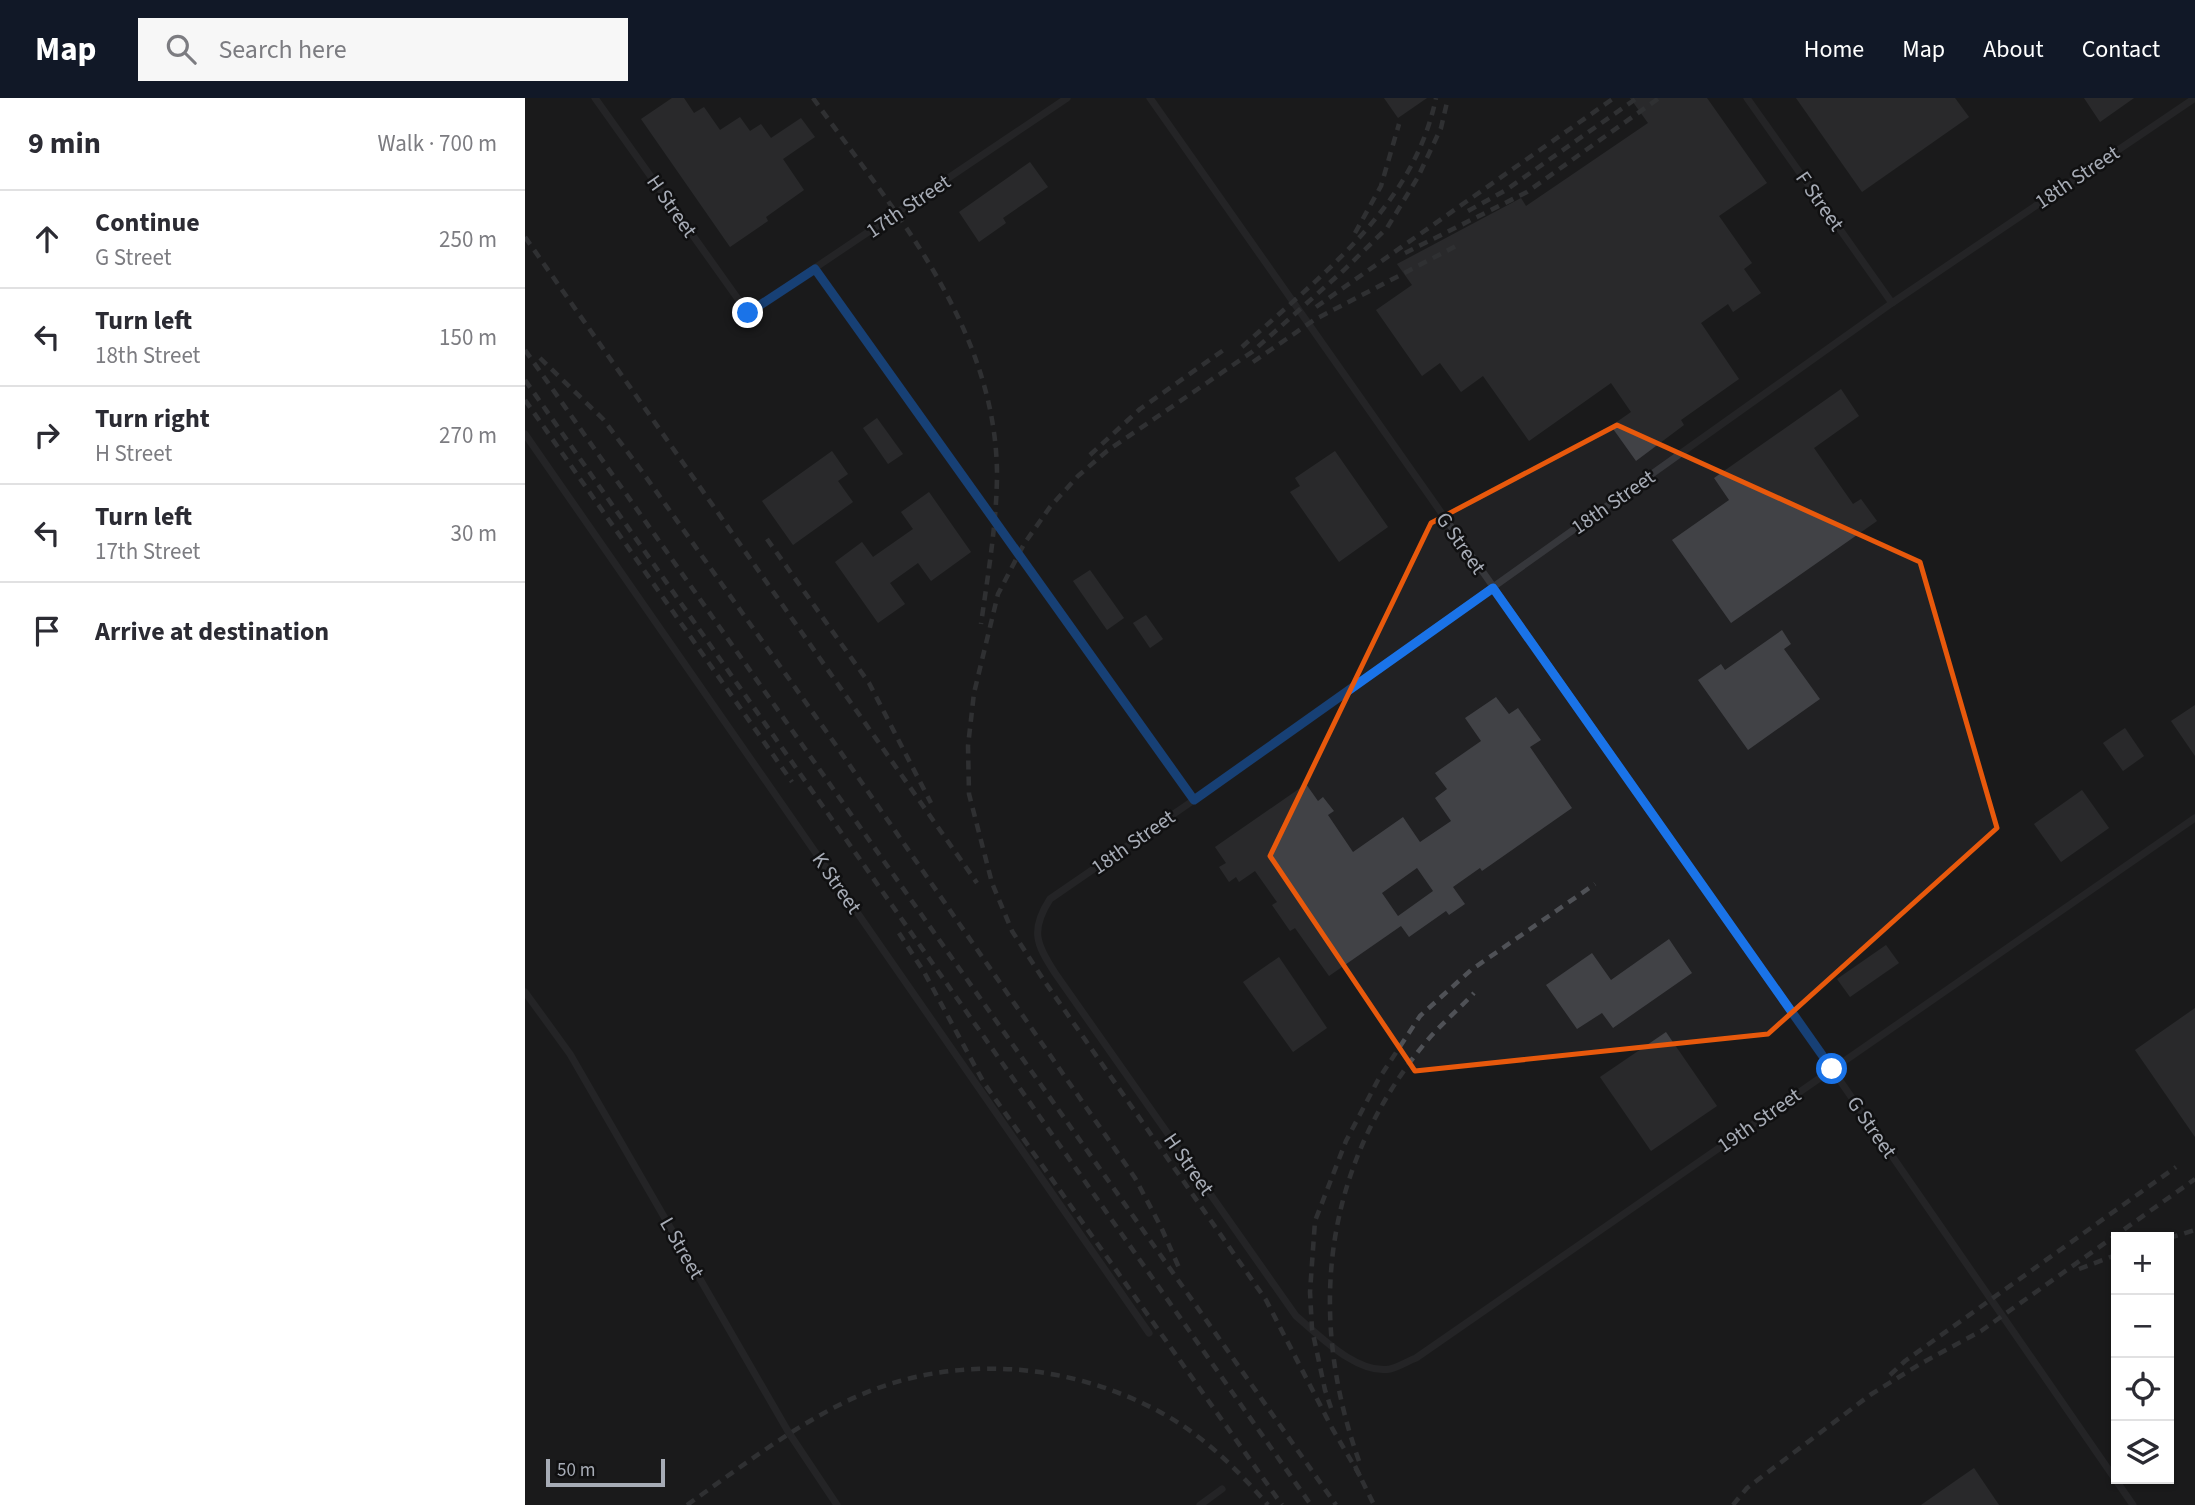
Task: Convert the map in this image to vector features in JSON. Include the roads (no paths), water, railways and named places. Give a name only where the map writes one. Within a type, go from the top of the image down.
[{"type":"lane","name":"H Street","points":[[595,98],[748,313]]},
{"type":"lane","name":"17th Street","points":[[748,313],[1067,98]]},
{"type":"lane","name":"G Street","points":[[1150,98],[1832,1069],[2133,1505]]},
{"type":"lane","name":"F Street","points":[[1747,98],[1892,303]]},
{"type":"lane","name":"18th Street","points":[[1039,916],[1050,899],[1194,800],[1892,303],[2195,98]]},
{"type":"lane","points":[[815,269],[1194,800]]},
{"type":"lane","name":"K Street","points":[[525,434],[1149,1333]]},
{"type":"lane","name":"19th Street","points":[[1389,1369],[1416,1358],[2195,818]]},
{"type":"lane","name":"H Street","points":[[1039,916],[1036,935],[1042,953],[1296,1316],[1346,1357],[1367,1366],[1389,1369]]},
{"type":"lane","name":"L Street","points":[[525,992],[570,1054],[793,1440],[837,1505]]},
{"type":"lane","points":[[1200,1505],[1222,1489]]},
{"type":"railway","points":[[813,98],[906,227],[934,272],[959,319],[979,368],[992,419],[997,472],[994,529],[981,624]]},
{"type":"railway","points":[[1242,347],[1332,266],[1385,206],[1407,173],[1424,137],[1436,98]]},
{"type":"railway","points":[[1360,1476],[1266,1300],[1012,931],[992,883],[969,794],[968,746],[974,693],[998,594],[1024,544],[1050,507],[1078,476],[1107,451],[1252,352],[1387,228],[1418,177],[1441,128],[1448,98]]},
{"type":"railway","points":[[1316,307],[1614,98]]},
{"type":"railway","points":[[1468,211],[1506,190],[1637,98]]},
{"type":"railway","points":[[1405,253],[1527,192],[1659,98]]},
{"type":"railway","points":[[1355,233],[1381,186],[1399,124]]},
{"type":"railway","points":[[525,237],[977,883]]},
{"type":"railway","points":[[1253,362],[1314,320],[1458,245]]},
{"type":"railway","points":[[1090,455],[1140,409],[1225,349]]},
{"type":"railway","points":[[525,350],[1336,1505]]},
{"type":"railway","points":[[540,358],[603,419],[833,741],[1135,1178],[1180,1270]]},
{"type":"railway","points":[[525,380],[1311,1505]]},
{"type":"railway","points":[[525,400],[792,782]]},
{"type":"railway","points":[[767,539],[869,683],[931,803]]},
{"type":"railway","points":[[1331,1408],[1312,1329],[1310,1292],[1315,1221],[1346,1141],[1378,1080],[1420,1016],[1471,970],[1595,884]]},
{"type":"railway","points":[[899,933],[924,972],[984,1083],[1282,1505]]},
{"type":"railway","points":[[1359,1461],[1342,1406],[1333,1351],[1330,1296],[1334,1243],[1346,1190],[1365,1139],[1391,1090],[1425,1043],[1474,993]]},
{"type":"railway","points":[[1890,1375],[1905,1361],[2176,1167]]},
{"type":"railway","points":[[1733,1505],[1747,1488],[1870,1395],[1981,1331],[2195,1179]]},
{"type":"railway","points":[[2174,1236],[2195,1230]]},
{"type":"railway","points":[[2079,1269],[2111,1257]]},
{"type":"railway","points":[[687,1505],[782,1438],[843,1403],[881,1387],[921,1376],[961,1370],[1002,1369],[1083,1381],[1122,1394],[1160,1412],[1191,1431],[1218,1454],[1268,1505]]},
{"type":"railway","points":[[1355,1466],[1374,1505]]}]
